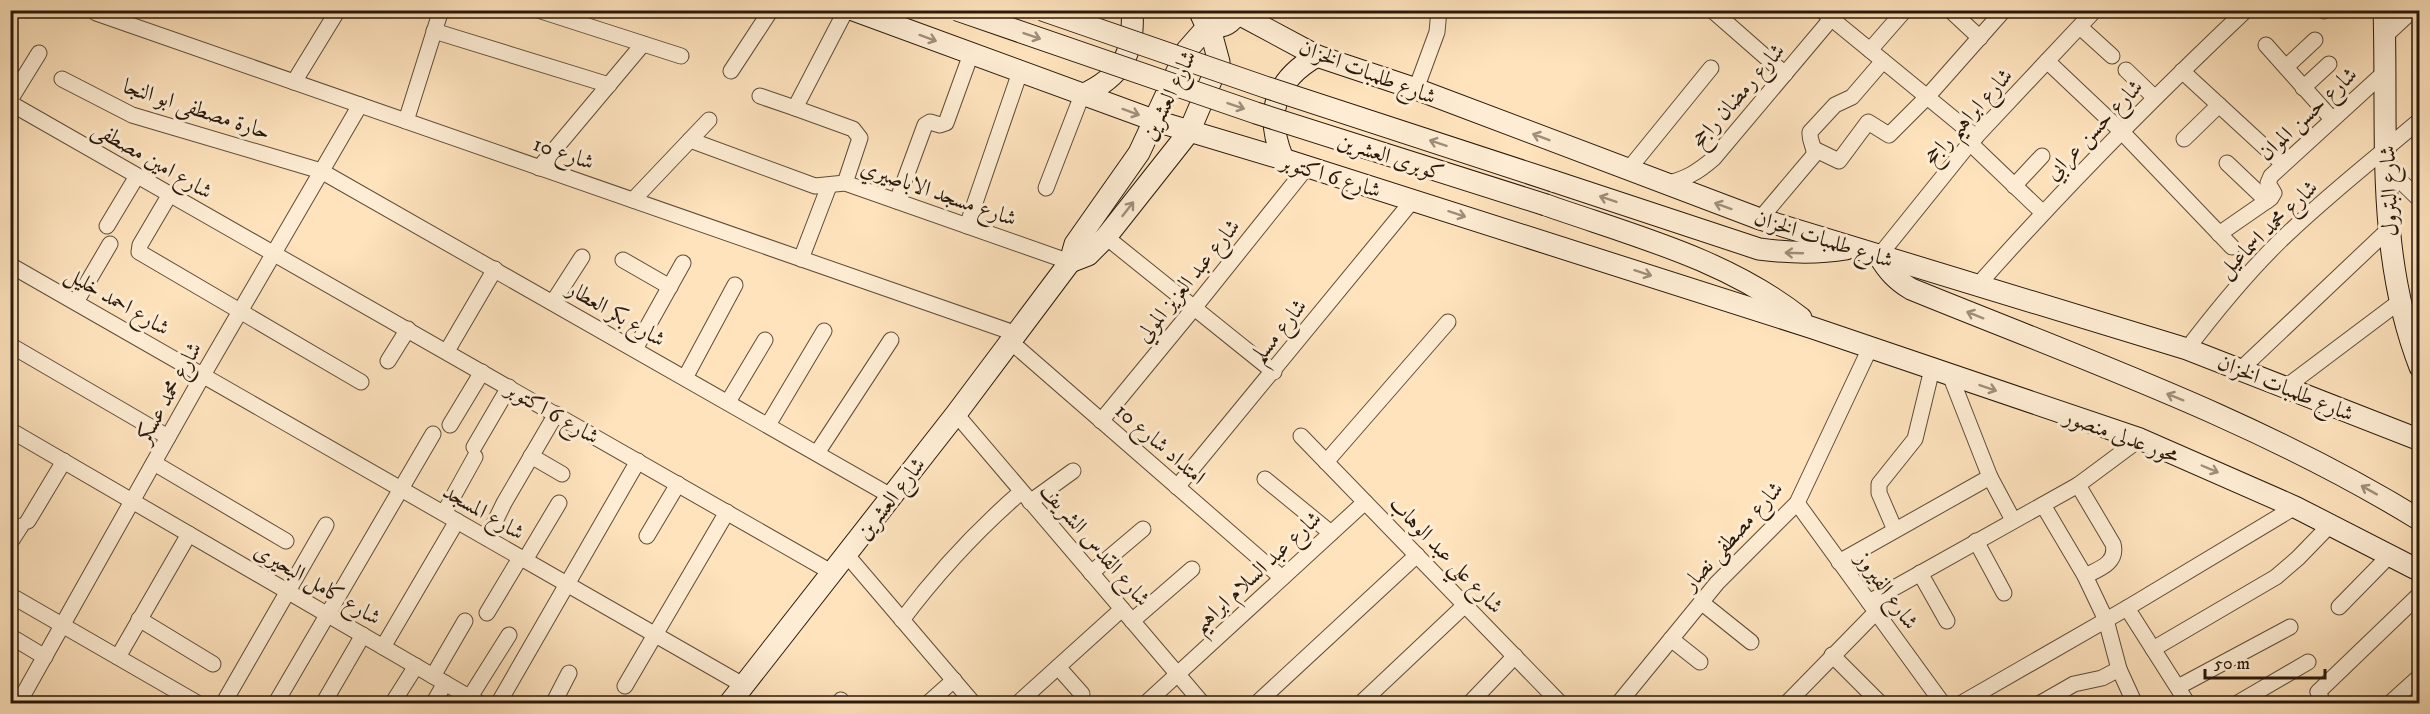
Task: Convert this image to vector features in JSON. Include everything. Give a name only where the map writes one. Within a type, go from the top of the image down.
[{"type":"main road","name":"شارع 6 اكتوبر","points":[[853,10],[1155,121],[1413,200],[1813,328]]},
{"type":"main road","name":"كوبرى العشرين","points":[[957,10],[1256,113],[1688,254],[1715,265],[1766,293],[1813,328]]},
{"type":"main road","name":"كوبرى العشرين","points":[[1042,10],[1264,87],[1759,249],[1790,253],[1821,253],[1853,248]]},
{"type":"main road","points":[[1082,94],[1102,86],[1118,71],[1129,53],[1134,32],[1132,10]]},
{"type":"main road","name":"شارع البترول","points":[[2384,10],[2388,230],[2399,302],[2420,367]]},
{"type":"main road","points":[[1204,18],[1223,26],[1234,19],[1237,12]]},
{"type":"main road","name":"شارع طلمبات الخزان","points":[[1237,12],[1317,56],[1416,89],[1760,219],[2187,349],[2420,440]]},
{"type":"main road","name":"شارع العشرين","points":[[729,704],[956,414],[1070,262],[1075,244],[1139,153],[1204,18]]},
{"type":"main road","name":"شارع العشرين","points":[[1070,262],[1088,255],[1106,237],[1189,132],[1220,62],[1204,18]]},
{"type":"main road","points":[[1282,159],[1275,140],[1272,119],[1276,99],[1286,81],[1300,66],[1317,56]]},
{"type":"main road","points":[[1879,256],[1887,270],[1911,289],[2219,415],[2321,464],[2420,520]]},
{"type":"main road","name":"محور عدلى منصور","points":[[1813,328],[2140,439],[2295,507],[2420,571]]},
{"type":"street","points":[[294,82],[338,10]]},
{"type":"street","points":[[406,121],[441,10]]},
{"type":"street","points":[[538,10],[681,56]]},
{"type":"street","points":[[731,71],[771,10]]},
{"type":"street","points":[[795,108],[846,10]]},
{"type":"street","points":[[1416,89],[1437,32],[1439,10]]},
{"type":"street","points":[[1712,10],[1785,74]]},
{"type":"street","points":[[1870,50],[1905,10]]},
{"type":"street","points":[[1950,10],[1980,38]]},
{"type":"street","points":[[1814,149],[1839,161],[1867,123],[1889,135],[1927,97],[2004,10]]},
{"type":"street","name":"شارع ابراهيم راجح","points":[[1879,256],[1973,140],[2095,10]]},
{"type":"street","points":[[2385,36],[2413,10]]},
{"type":"street","name":"شارع 10","points":[[96,13],[801,259],[1014,338]]},
{"type":"street","points":[[1827,14],[1927,97],[1973,140],[2014,186],[2042,212]]},
{"type":"street","name":"شارع رمضان راجح","points":[[1665,184],[1686,179],[1714,158],[1785,74],[1827,14]]},
{"type":"street","name":"شارع حسن عرابي","points":[[1978,285],[2042,212],[2182,71],[2235,14]]},
{"type":"street","points":[[2080,27],[2112,56]]},
{"type":"street","points":[[434,31],[609,86]]},
{"type":"street","points":[[2286,67],[2315,40]]},
{"type":"street","points":[[539,168],[643,44]]},
{"type":"street","points":[[2266,45],[2332,119]]},
{"type":"street","points":[[10,102],[39,53]]},
{"type":"street","points":[[897,201],[926,123],[946,123],[971,54]]},
{"type":"street","points":[[1760,219],[1814,155],[1810,132],[1835,105],[1852,97],[1883,61]]},
{"type":"street","points":[[2047,61],[2121,131],[2232,247]]},
{"type":"street","points":[[2303,88],[2329,64]]},
{"type":"street","points":[[1628,170],[1711,68]]},
{"type":"street","points":[[2126,70],[2154,97]]},
{"type":"street","points":[[2182,71],[2283,164]]},
{"type":"street","name":"شارع حسن الموان","points":[[2267,201],[2274,193],[2269,179],[2386,71]]},
{"type":"street","points":[[967,226],[1020,72]]},
{"type":"street","name":"حارة مصطفى ابو النجا","points":[[62,79],[132,115],[321,171]]},
{"type":"street","points":[[1046,188],[1082,94]]},
{"type":"street","points":[[760,96],[853,129],[858,134],[859,142],[845,183]]},
{"type":"street","name":"شارع امين مصطفى","points":[[10,102],[274,252]]},
{"type":"street","name":"شارع محمد عسكر","points":[[16,701],[45,657],[203,375],[360,105]]},
{"type":"street","points":[[2184,139],[2219,105]]},
{"type":"street","points":[[633,200],[709,120]]},
{"type":"street","name":"شارع محمد اسماعيل","points":[[2187,349],[2231,293],[2280,242],[2387,158],[2420,120]]},
{"type":"street","name":"شارع مسجد الاباصيري","points":[[690,140],[815,186],[845,183],[1070,262]]},
{"type":"street","points":[[2014,186],[2042,156]]},
{"type":"street","points":[[2387,158],[2420,200]]},
{"type":"street","points":[[2219,234],[2267,201],[2227,163]]},
{"type":"street","name":"شارع عبد العزيز المولي","points":[[1101,421],[1307,167]]},
{"type":"street","name":"شارع بكر العطار","points":[[321,171],[891,496]]},
{"type":"street","points":[[107,226],[137,176]]},
{"type":"street","points":[[801,259],[829,186]]},
{"type":"street","points":[[170,194],[140,245],[139,252],[361,382]]},
{"type":"street","name":"شارع مسلم","points":[[1177,487],[1274,372],[1413,200]]},
{"type":"street","points":[[2241,369],[2388,230]]},
{"type":"street","points":[[1106,237],[1274,372]]},
{"type":"street","points":[[76,302],[110,244]]},
{"type":"street","name":"شارع 6 اكتوبر","points":[[274,252],[831,572]]},
{"type":"street","points":[[553,302],[582,257]]},
{"type":"street","points":[[623,260],[670,287]]},
{"type":"street","points":[[635,349],[683,263]]},
{"type":"street","name":"شارع احمد خليل","points":[[10,265],[203,375]]},
{"type":"street","points":[[447,351],[495,269]]},
{"type":"street","points":[[685,378],[735,285]]},
{"type":"street","points":[[2286,387],[2399,302]]},
{"type":"street","points":[[1326,462],[1448,322]]},
{"type":"street","points":[[388,361],[408,329]]},
{"type":"street","points":[[768,425],[824,331]]},
{"type":"street","name":"امتداد شارع 10","points":[[1014,338],[1101,421],[1282,578]]},
{"type":"street","points":[[728,402],[765,340]]},
{"type":"street","points":[[817,453],[891,340]]},
{"type":"street","points":[[10,345],[168,437]]},
{"type":"street","name":"شارع مصطفى نصار","points":[[1618,704],[1729,569],[1797,503],[1870,348]]},
{"type":"street","points":[[450,425],[482,372]]},
{"type":"street","points":[[1941,372],[1990,477],[2013,520]]},
{"type":"street","points":[[1895,530],[1879,493],[1879,484],[1915,439],[1941,372]]},
{"type":"street","name":"شارع المسجد","points":[[203,375],[743,685]]},
{"type":"street","points":[[383,647],[450,517],[475,452],[509,387]]},
{"type":"street","points":[[487,538],[556,414]]},
{"type":"street","name":"شارع القدس الشريف","points":[[956,414],[1203,704]]},
{"type":"street","name":"شارع كامل البحيرى","points":[[10,430],[476,700]]},
{"type":"street","points":[[277,701],[433,434]]},
{"type":"street","name":"شارع علي عبد الوهاب","points":[[1301,436],[1562,704]]},
{"type":"street","points":[[1785,704],[1832,656],[1872,607],[1920,573],[2078,485],[2140,439]]},
{"type":"street","points":[[531,456],[562,474]]},
{"type":"street","points":[[10,543],[25,524],[64,461]]},
{"type":"street","points":[[498,704],[638,461]]},
{"type":"street","points":[[154,464],[286,541]]},
{"type":"street","points":[[902,620],[957,551],[1026,497],[1073,471]]},
{"type":"street","points":[[1839,562],[1990,477]]},
{"type":"street","points":[[1265,479],[1331,533]]},
{"type":"street","points":[[647,536],[678,484]]},
{"type":"street","points":[[2078,485],[2113,544],[2115,552],[2114,558],[2108,564],[2085,576]]},
{"type":"street","name":"شارع عبد السلام ابراهيم","points":[[1145,704],[1365,502]]},
{"type":"street","points":[[487,613],[559,503]]},
{"type":"street","name":"شارع الفيروز","points":[[1797,503],[1943,704]]},
{"type":"street","points":[[2043,505],[2085,576],[2106,620],[2119,669],[2133,703]]},
{"type":"street","points":[[1960,704],[2127,608],[2295,507]]},
{"type":"street","points":[[625,686],[727,512]]},
{"type":"street","points":[[223,704],[326,525]]},
{"type":"street","points":[[2153,649],[2276,577],[2330,525]]},
{"type":"street","points":[[1091,573],[1143,529]]},
{"type":"street","points":[[117,657],[189,534]]},
{"type":"street","points":[[1976,541],[2004,593]]},
{"type":"street","points":[[846,554],[974,704]]},
{"type":"street","points":[[1256,704],[1417,555]]},
{"type":"street","points":[[2339,608],[2390,555]]},
{"type":"street","points":[[1132,621],[1192,569]]},
{"type":"street","points":[[1920,573],[1947,621]]},
{"type":"street","points":[[2321,702],[2318,692],[2420,594]]},
{"type":"street","points":[[10,595],[199,704]]},
{"type":"street","points":[[1701,602],[1751,642]]},
{"type":"street","points":[[1360,704],[1465,605]]},
{"type":"street","points":[[2127,608],[2188,704]]},
{"type":"street","points":[[1017,704],[1122,609]]},
{"type":"street","points":[[139,620],[213,664]]},
{"type":"street","points":[[433,704],[439,679],[465,621]]},
{"type":"street","points":[[2178,687],[2290,627]]},
{"type":"street","points":[[323,704],[363,635]]},
{"type":"street","points":[[476,700],[509,635]]},
{"type":"street","points":[[10,636],[45,657]]},
{"type":"street","points":[[1671,639],[1700,663]]},
{"type":"street","points":[[1469,704],[1515,656]]},
{"type":"street","points":[[1832,656],[1881,704]]},
{"type":"street","points":[[2236,704],[2308,662]]},
{"type":"street","points":[[392,704],[416,666]]},
{"type":"street","points":[[1058,667],[1082,694]]},
{"type":"street","points":[[2039,704],[2074,684],[2102,678],[2119,669]]},
{"type":"street","points":[[553,704],[569,673]]},
{"type":"street","points":[[2389,704],[2420,676]]},
{"type":"street","points":[[927,704],[954,680]]}]
